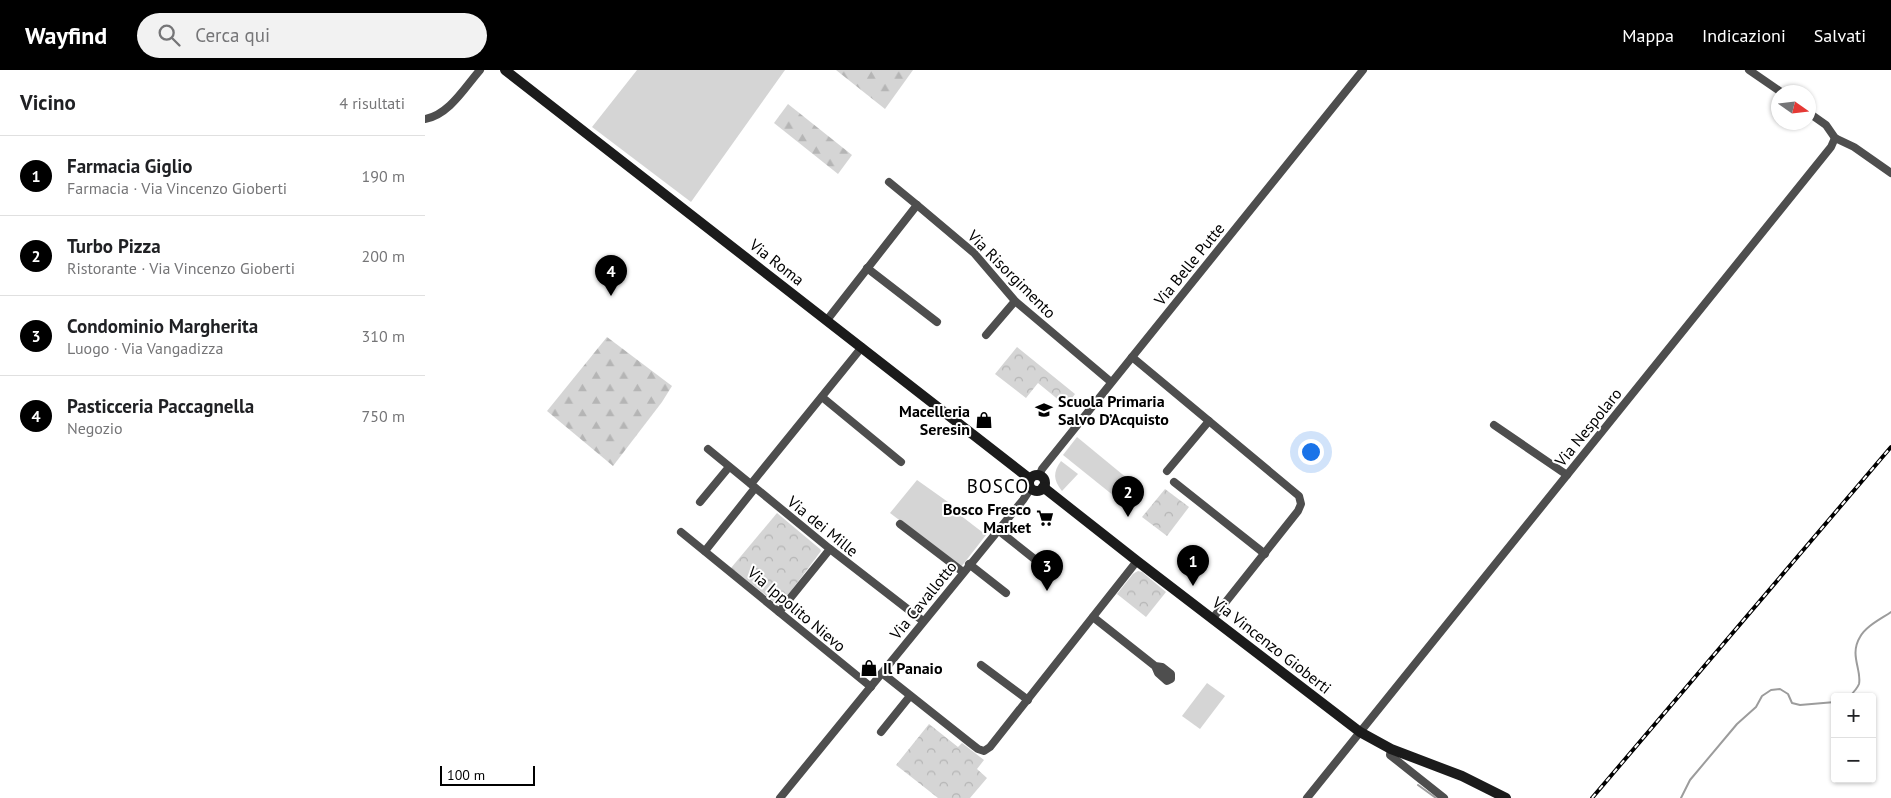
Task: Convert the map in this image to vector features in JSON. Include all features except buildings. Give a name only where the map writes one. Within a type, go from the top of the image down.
[{"type":"street","points":[[425,119],[439,116],[480,70]]},
{"type":"street","name":"Via Roma","points":[[505,70],[1033,481]]},
{"type":"street","name":"Via Belle Putte","points":[[1033,481],[1363,70]]},
{"type":"street","points":[[1749,70],[1771,85]]},
{"type":"street","points":[[1816,117],[1826,125],[1835,138],[1854,147],[1891,173]]},
{"type":"street","name":"Via Nespolaro","points":[[1307,798],[1831,146],[1835,138]]},
{"type":"street","name":"Via Risorgimento","points":[[889,182],[974,253],[1015,300],[1111,382]]},
{"type":"street","points":[[827,320],[917,205]]},
{"type":"street","points":[[867,268],[937,322]]},
{"type":"street","points":[[986,335],[1015,300]]},
{"type":"street","points":[[705,551],[753,486],[862,347]]},
{"type":"street","points":[[1131,357],[1299,496],[1301,504],[1298,511],[1213,618]]},
{"type":"street","points":[[822,397],[901,462]]},
{"type":"street","points":[[1167,471],[1209,421]]},
{"type":"street","points":[[1494,425],[1567,476]]},
{"type":"street","name":"Via dei Mille","points":[[708,449],[829,549],[923,621]]},
{"type":"street","points":[[700,502],[729,466]]},
{"type":"street","name":"Via Vincenzo Gioberti","points":[[1033,481],[1037,491],[1043,487],[1360,732],[1391,749],[1462,776],[1507,798]]},
{"type":"street","name":"Via Cavallotto","points":[[780,798],[1023,500],[1033,481]]},
{"type":"street","points":[[1174,482],[1265,554]]},
{"type":"street","points":[[900,524],[963,572]]},
{"type":"street","points":[[998,530],[1042,565]]},
{"type":"street","name":"Via Ippolito Nievo","points":[[681,532],[871,687]]},
{"type":"street","points":[[779,612],[829,549]]},
{"type":"street","points":[[882,673],[978,749],[983,750],[990,747],[1137,561]]},
{"type":"street","points":[[969,564],[1006,593]]},
{"type":"street","points":[[1093,617],[1155,666]]},
{"type":"street","points":[[981,665],[1028,700]]},
{"type":"street","points":[[881,732],[911,696]]},
{"type":"street","name":"Via Vincenzo Gioberti","points":[[1391,749],[1390,755],[1444,798]]},
{"type":"green space","points":[[637,70],[785,70],[691,202],[592,127]]},
{"type":"green space","points":[[836,70],[913,70],[885,109]]},
{"type":"green space","points":[[788,104],[852,155],[838,174],[774,123]]},
{"type":"green space","points":[[607,337],[672,386],[613,466],[547,411]]},
{"type":"green space","points":[[1017,347],[1075,394],[1066,406],[1038,383],[1026,398],[995,374]]},
{"type":"green space","points":[[1077,437],[1128,479],[1114,496],[1063,455]]},
{"type":"green space","points":[[1061,461],[1078,474],[1062,491],[1055,476]]},
{"type":"green space","points":[[917,480],[948,502],[947,505],[986,535],[961,567],[890,513]]},
{"type":"green space","points":[[1165,489],[1189,507],[1167,536],[1142,517]]},
{"type":"green space","points":[[777,513],[821,551],[782,603],[778,605],[731,568]]},
{"type":"green space","points":[[1138,571],[1142,572],[1166,592],[1146,617],[1117,594],[1133,574]]},
{"type":"green space","points":[[1207,683],[1225,696],[1200,729],[1182,716]]},
{"type":"green space","points":[[929,724],[958,747],[962,743],[984,760],[977,769],[987,778],[970,798],[938,798],[896,765]]},
{"type":"waterway","points":[[1852,693],[1859,684],[1856,650],[1860,637],[1870,626],[1891,612]]},
{"type":"waterway","points":[[1681,798],[1690,780],[1737,724],[1756,707],[1762,696],[1771,690],[1780,689],[1788,694],[1792,703],[1800,705],[1831,702]]},
{"type":"waterway","points":[[1418,785],[1436,798]]},
{"type":"railway","points":[[1592,798],[1891,447]]},
{"type":"place","name":"Pasticceria Paccagnella","points":[[611,296]]},
{"type":"place","name":"Scuola Primaria Salvo D’Acquisto","points":[[1044,410]]},
{"type":"place","name":"Macelleria Seresin","points":[[984,420]]},
{"type":"place","name":"Turbo Pizza","points":[[1128,517]]},
{"type":"place","name":"Bosco Fresco Market","points":[[1045,518]]},
{"type":"place","name":"Farmacia Giglio","points":[[1193,586]]},
{"type":"place","name":"Condominio Margherita","points":[[1047,591]]},
{"type":"place","name":"Il Panaio","points":[[869,668]]},
{"type":"district","name":"BOSCO","points":[[998,486]]}]
